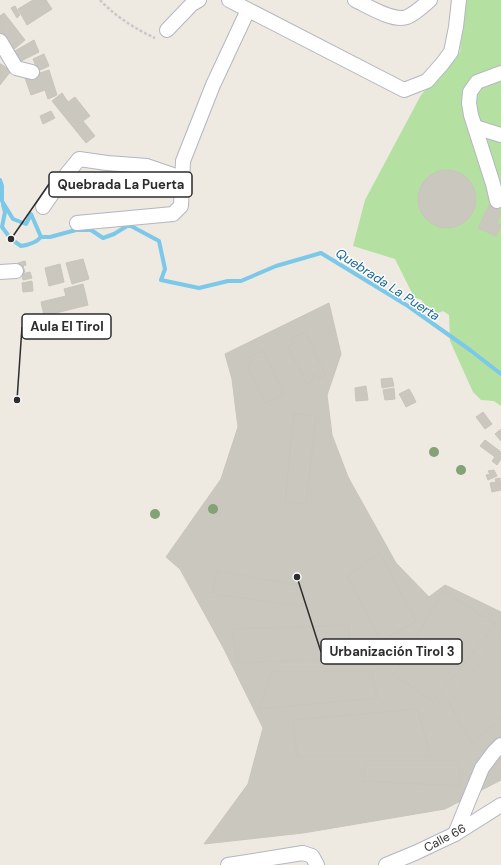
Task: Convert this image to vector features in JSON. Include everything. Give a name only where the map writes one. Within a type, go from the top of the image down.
[{"type":"street","points":[[168,30],[192,4],[199,0]]},
{"type":"street","points":[[229,0],[404,90],[427,81],[451,52],[459,0]]},
{"type":"street","points":[[355,0],[394,17],[407,17],[419,10],[430,0]]},
{"type":"street","points":[[77,223],[173,214],[181,206],[183,161],[214,85],[248,10]]},
{"type":"street","points":[[0,41],[16,68],[32,72]]},
{"type":"street","points":[[497,201],[468,103],[470,92],[477,82],[501,73]]},
{"type":"street","points":[[475,127],[501,135]]},
{"type":"street","points":[[43,208],[58,185],[79,159],[146,166],[182,178]]},
{"type":"street","points":[[0,272],[16,271]]},
{"type":"street","points":[[455,834],[482,768],[494,752],[501,746]]},
{"type":"street","name":"Calle 66","points":[[386,865],[455,834],[501,806]]},
{"type":"street","points":[[228,865],[303,853],[312,856],[317,865]]},
{"type":"path","points":[[100,0],[108,9],[126,22],[155,38]]},
{"type":"green space","points":[[465,0],[501,0],[501,406],[494,401],[481,400],[473,392],[450,341],[449,315],[443,311],[433,315],[421,300],[414,297],[395,259],[353,246],[365,200],[421,95],[460,52]]},
{"type":"building","points":[[33,0],[46,0],[52,9],[27,25],[18,9]]},
{"type":"building","points":[[15,6],[20,15],[17,18],[11,8]]},
{"type":"building","points":[[4,13],[25,40],[13,50],[0,33],[0,16]]},
{"type":"building","points":[[34,40],[39,52],[17,63],[13,52]]},
{"type":"building","points":[[44,54],[49,66],[38,71],[33,59]]},
{"type":"building","points":[[0,64],[11,71],[0,85]]},
{"type":"building","points":[[49,70],[57,95],[48,99],[45,90],[31,95],[25,78]]},
{"type":"building","points":[[62,93],[68,102],[75,97],[90,116],[83,121],[95,136],[86,143],[52,101]]},
{"type":"building","points":[[51,111],[55,118],[43,124],[40,116]]},
{"type":"building","points":[[441,170],[453,170],[468,178],[476,193],[476,205],[468,220],[453,228],[441,228],[426,220],[418,205],[418,193],[426,178]]},
{"type":"building","points":[[489,205],[501,211],[497,223],[501,225],[496,236],[478,228]]},
{"type":"building","points":[[83,259],[89,279],[72,284],[66,263]]},
{"type":"building","points":[[25,261],[26,265],[23,266],[25,272],[20,273],[18,263]]},
{"type":"building","points":[[60,264],[64,282],[49,286],[45,268]]},
{"type":"building","points":[[30,272],[32,278],[23,280],[22,274]]},
{"type":"building","points":[[32,281],[33,291],[23,292],[22,283]]},
{"type":"building","points":[[83,284],[88,305],[44,316],[41,302],[66,296],[64,289]]},
{"type":"building","points":[[329,303],[341,354],[327,395],[332,435],[348,477],[396,563],[429,597],[445,585],[501,612],[501,780],[445,809],[303,833],[204,844],[248,784],[263,728],[224,649],[180,569],[166,557],[221,479],[238,427],[232,379],[225,354]]},
{"type":"building","points":[[305,332],[326,375],[318,379],[315,374],[312,375],[314,380],[307,384],[288,347],[294,344],[291,338]]},
{"type":"building","points":[[263,351],[284,394],[265,403],[247,365],[252,363],[249,357]]},
{"type":"building","points":[[392,378],[394,386],[382,388],[381,379]]},
{"type":"building","points":[[366,386],[368,400],[356,401],[355,388]]},
{"type":"building","points":[[394,388],[395,399],[385,400],[383,390]]},
{"type":"building","points":[[409,389],[412,394],[402,399],[399,394]]},
{"type":"building","points":[[412,394],[416,402],[406,407],[402,399]]},
{"type":"building","points":[[483,412],[492,424],[485,429],[476,417]]},
{"type":"building","points":[[294,413],[316,416],[306,504],[285,502]]},
{"type":"building","points":[[501,429],[501,441],[495,434]]},
{"type":"building","points":[[485,440],[501,452],[501,459],[497,465],[492,461],[495,457],[480,446]]},
{"type":"building","points":[[494,470],[497,476],[488,480],[486,475],[490,474],[488,471]]},
{"type":"building","points":[[500,478],[501,490],[492,492],[490,483],[496,482],[495,479]]},
{"type":"building","points":[[380,553],[416,621],[381,641],[347,576]]},
{"type":"building","points":[[217,571],[304,586],[302,606],[212,594]]},
{"type":"building","points":[[443,591],[496,624],[433,702],[394,674]]},
{"type":"building","points":[[349,625],[350,659],[237,663],[232,629]]},
{"type":"building","points":[[501,635],[501,718],[472,744],[449,703]]},
{"type":"building","points":[[272,671],[372,671],[377,698],[259,709]]},
{"type":"building","points":[[417,709],[431,756],[297,756],[293,720]]},
{"type":"building","points":[[367,762],[458,762],[461,786],[363,781]]},
{"type":"waterway","name":"Quebrada La Puerta","points":[[0,180],[2,186],[2,201],[13,219],[26,224],[31,214],[41,237],[50,237],[76,230],[91,230],[103,238],[114,234],[127,226],[131,226],[159,241],[165,269],[161,280],[199,288],[228,281],[241,281],[276,266],[321,253],[408,306],[501,374]]},
{"type":"waterway","name":"Quebrada La Puerta","points":[[3,205],[5,212],[2,227],[11,239],[21,246],[34,242],[41,237]]},
{"type":"place","name":"Quebrada La Puerta","points":[[11,239]]},
{"type":"place","name":"Aula El Tirol","points":[[17,400]]},
{"type":"place","name":"Urbanización Tirol 3","points":[[297,577]]}]
